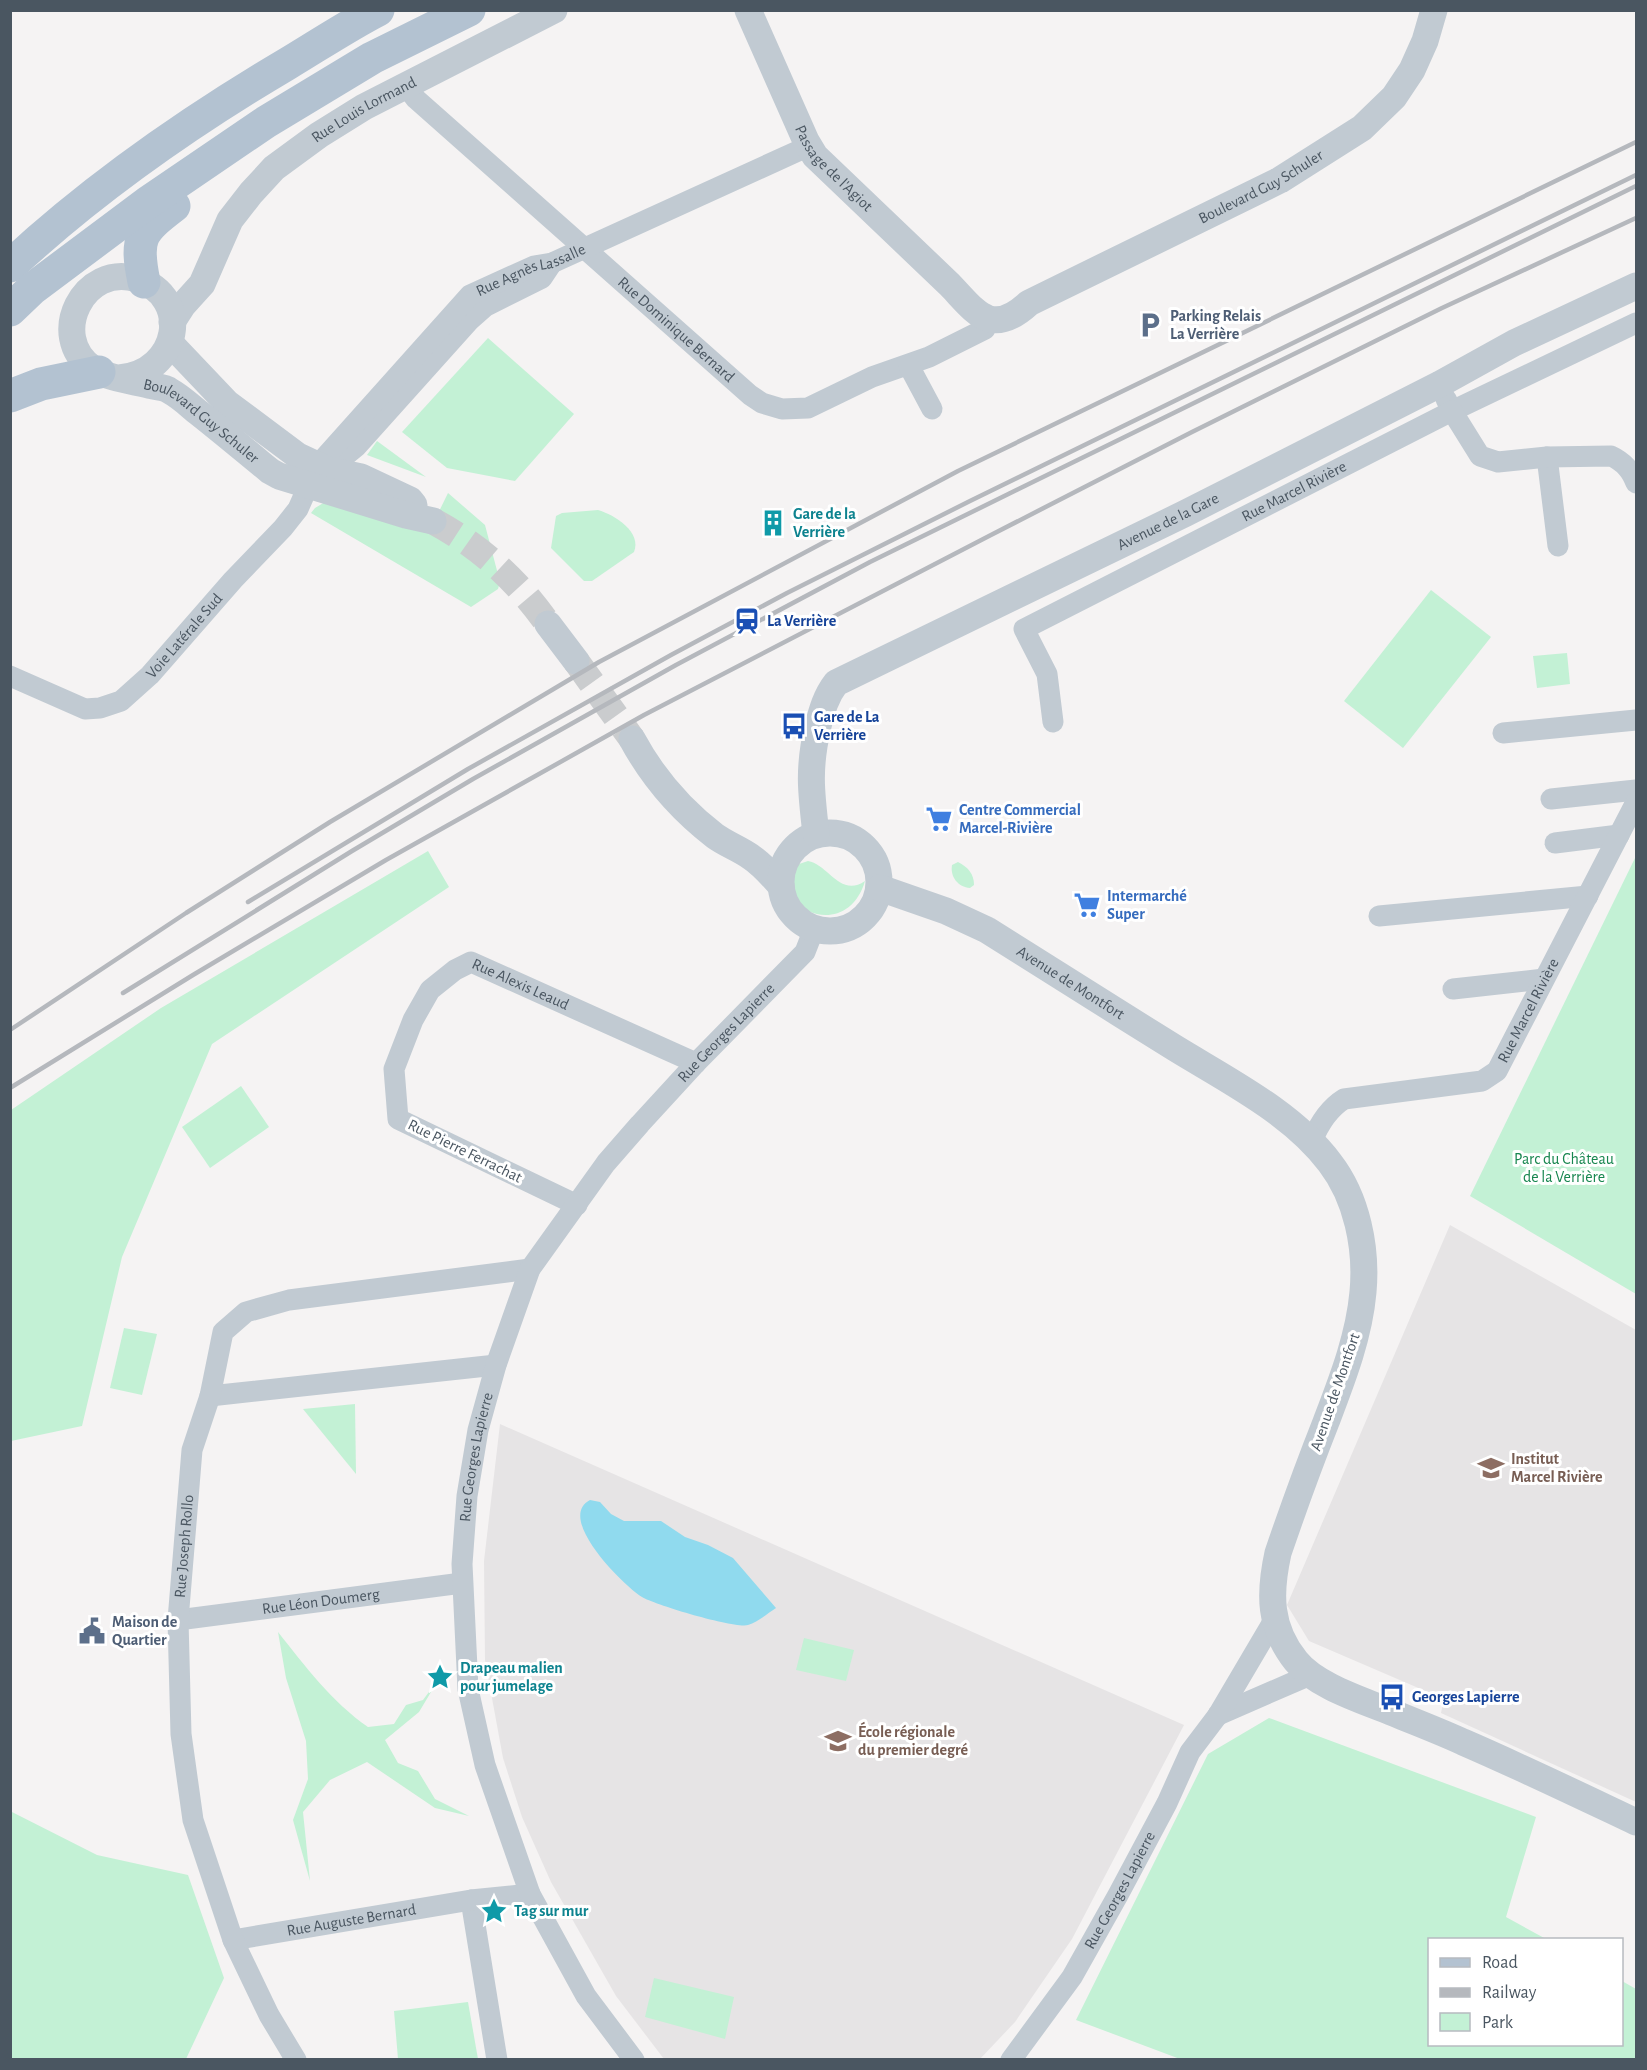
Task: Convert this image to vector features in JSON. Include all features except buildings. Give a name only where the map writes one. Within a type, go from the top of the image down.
[{"type":"main road","points":[[10,266],[97,191],[234,95],[378,10]]},
{"type":"main road","points":[[10,310],[32,289],[147,203],[266,122],[372,58],[469,10]]},
{"type":"main road","points":[[10,233],[19,232],[38,222],[107,167],[227,84],[257,82]]},
{"type":"main road","points":[[148,284],[140,251],[142,236],[150,224],[257,144],[266,122]]},
{"type":"main road","points":[[10,396],[41,384],[109,375]]},
{"type":"street","name":"Rue Louis Lormand","points":[[171,332],[183,305],[202,284],[230,220],[251,192],[274,168],[319,135],[364,107],[554,10]]},
{"type":"street","name":"Passage de l'Agiot","points":[[748,10],[815,156],[961,297]]},
{"type":"street","name":"Boulevard Guy Schuler","points":[[988,319],[1007,317],[1020,312],[1029,303],[1280,180],[1362,128],[1394,97],[1412,69],[1425,41],[1434,10]]},
{"type":"street","name":"Rue Dominique Bernard","points":[[406,86],[416,99],[750,395],[771,407],[790,410],[808,408],[873,377],[909,366],[985,328],[988,319]]},
{"type":"street","name":"Rue Agnès Lassalle","points":[[317,474],[470,295],[534,266],[552,263],[584,249],[809,146]]},
{"type":"street","name":"Rue Louis Lormand","points":[[148,284],[166,286],[183,280],[201,269],[214,254]]},
{"type":"street","name":"Rue Agnès Lassalle","points":[[317,474],[356,447],[469,321],[486,306],[542,278],[552,263]]},
{"type":"street","points":[[109,375],[82,358],[72,337],[71,326],[77,304],[91,287],[111,278],[134,278],[148,284],[162,296],[169,308],[171,332],[206,382],[227,403],[298,456],[317,474]]},
{"type":"street","name":"Avenue de la Gare","points":[[816,834],[810,762],[825,701],[836,683],[1155,528],[1440,384],[1514,343],[1636,286]]},
{"type":"street","name":"Boulevard Guy Schuler","points":[[961,297],[987,304],[1029,303]]},
{"type":"street","points":[[961,297],[970,308],[988,319]]},
{"type":"street","name":"Rue Marcel Rivière","points":[[1024,629],[1452,411],[1636,323]]},
{"type":"street","name":"Boulevard Guy Schuler","points":[[109,375],[141,374],[150,369],[158,362],[171,332]]},
{"type":"street","points":[[909,366],[932,410]]},
{"type":"street","name":"Boulevard Guy Schuler","points":[[109,375],[169,390],[279,476],[317,474]]},
{"type":"street","points":[[1440,384],[1452,411],[1480,456],[1498,462],[1547,457],[1628,454],[1636,483]]},
{"type":"street","points":[[169,390],[223,417],[286,464],[317,474],[361,477],[410,500],[428,519]]},
{"type":"street","points":[[1547,457],[1558,546]]},
{"type":"street","name":"Voie Latérale Sud","points":[[10,676],[85,709],[100,708],[122,701],[150,675],[233,580],[283,528],[298,509],[317,474]]},
{"type":"street","points":[[1011,597],[1016,615],[1047,674],[1053,722]]},
{"type":"street","points":[[548,624],[576,662]]},
{"type":"street","points":[[1503,733],[1636,720]]},
{"type":"street","points":[[781,886],[766,869],[752,858],[718,838],[684,810],[652,774],[632,739],[678,790],[711,817],[758,844],[789,853]]},
{"type":"street","points":[[1551,799],[1636,790]]},
{"type":"street","name":"Rue Marcel Rivière","points":[[1312,1141],[1318,1125],[1335,1105],[1344,1100],[1482,1081],[1497,1071],[1636,802]]},
{"type":"street","points":[[836,832],[851,836],[865,846],[875,859],[880,873],[880,888],[876,902],[868,915],[843,930],[828,932],[814,929],[801,922],[784,900],[781,873],[789,853],[799,843],[816,834],[836,832]]},
{"type":"street","points":[[1555,843],[1619,835]]},
{"type":"street","name":"Avenue de Montfort","points":[[880,888],[946,911],[987,930],[1263,1102],[1312,1141],[1342,1180],[1353,1203],[1364,1266],[1363,1292],[1348,1363],[1278,1553],[1272,1581],[1274,1620],[1283,1642],[1296,1662],[1310,1675],[1341,1691],[1490,1753],[1636,1822]]},
{"type":"street","points":[[1379,916],[1588,896]]},
{"type":"street","name":"Rue Georges Lapierre","points":[[634,2060],[586,1996],[530,1894],[485,1765],[474,1725],[468,1689],[462,1583],[467,1496],[478,1430],[496,1365],[530,1269],[606,1163],[696,1063],[805,952],[814,929]]},
{"type":"street","name":"Rue Alexis Leaud","points":[[394,1069],[413,1020],[430,990],[455,970],[471,962],[696,1063]]},
{"type":"street","points":[[1453,989],[1544,979]]},
{"type":"street","name":"Rue Pierre Ferrachat","points":[[394,1069],[398,1119],[577,1205]]},
{"type":"street","name":"Rue Joseph Rollo","points":[[296,2060],[269,2015],[233,1940],[193,1820],[181,1734],[178,1620],[192,1449],[210,1396],[223,1332],[246,1312],[289,1300],[530,1269]]},
{"type":"street","points":[[210,1396],[496,1365]]},
{"type":"street","name":"Rue Léon Doumerg","points":[[178,1620],[462,1583]]},
{"type":"street","name":"Rue Georges Lapierre","points":[[1011,2060],[1072,1977],[1167,1803],[1190,1752],[1218,1715],[1274,1620]]},
{"type":"street","name":"Rue Georges Lapierre","points":[[1218,1715],[1310,1675]]},
{"type":"street","name":"Rue Auguste Bernard","points":[[233,1940],[471,1900],[530,1894]]},
{"type":"street","points":[[471,1900],[497,2060]]},
{"type":"shaded area","name":"Institut Marcel Rivière","points":[[1450,1225],[1636,1330],[1636,1802],[1441,1713],[1444,1699],[1309,1641],[1287,1605]]},
{"type":"shaded area","name":"École régionale du premier degré","points":[[500,1424],[1184,1725],[1072,1939],[1015,2022],[980,2059],[664,2059],[616,1996],[551,1882],[522,1817],[503,1758],[485,1660],[484,1561]]},
{"type":"green space","points":[[488,338],[574,414],[515,481],[447,468],[402,432]]},
{"type":"green space","points":[[377,441],[426,477],[367,455]]},
{"type":"green space","points":[[448,493],[485,525],[500,582],[498,589],[471,607],[311,513],[325,502],[429,532]]},
{"type":"green space","points":[[598,510],[619,520],[631,531],[635,545],[634,552],[592,581],[584,581],[551,548],[556,516],[562,513]]},
{"type":"green space","points":[[1431,590],[1491,637],[1403,748],[1344,701]]},
{"type":"green space","points":[[1567,653],[1570,684],[1537,688],[1533,656]]},
{"type":"green space","points":[[428,851],[449,887],[212,1044],[122,1257],[82,1426],[11,1441],[11,1110],[161,1008]]},
{"type":"green space","name":"Parc du Château de la Verrière","points":[[1636,856],[1636,1294],[1470,1196]]},
{"type":"green space","points":[[808,861],[815,863],[841,883],[856,885],[865,881],[856,900],[843,911],[829,915],[814,913],[801,907],[792,896],[789,882],[793,866]]},
{"type":"green space","points":[[958,862],[972,874],[974,885],[970,888],[962,886],[954,877],[952,865]]},
{"type":"green space","points":[[241,1086],[269,1127],[210,1168],[182,1127]]},
{"type":"green space","points":[[124,1328],[157,1334],[142,1395],[110,1388]]},
{"type":"green space","points":[[355,1404],[356,1474],[303,1409]]},
{"type":"green space","points":[[278,1632],[331,1695],[368,1727],[394,1724],[406,1705],[423,1700],[440,1677],[419,1712],[385,1740],[398,1763],[418,1771],[435,1799],[469,1816],[435,1808],[367,1762],[330,1780],[303,1812],[310,1881],[293,1820],[308,1779],[306,1741],[286,1678]]},
{"type":"green space","points":[[804,1638],[854,1650],[846,1681],[796,1670]]},
{"type":"green space","points":[[1269,1718],[1536,1817],[1506,1917],[1544,1938],[1428,1938],[1428,2046],[1623,2046],[1623,1982],[1636,1989],[1636,2059],[1180,2059],[1076,2020],[1208,1754]]},
{"type":"green space","points":[[10,1811],[97,1855],[188,1875],[224,1978],[186,2059],[11,2059]]},
{"type":"green space","points":[[654,1978],[734,1997],[725,2039],[645,2017]]},
{"type":"green space","points":[[468,2002],[478,2059],[398,2059],[394,2011]]},
{"type":"water","points":[[590,1500],[600,1502],[611,1514],[624,1521],[661,1521],[685,1537],[708,1545],[733,1558],[776,1608],[752,1624],[741,1625],[695,1616],[642,1597],[608,1566],[586,1536],[581,1521],[581,1509]]},
{"type":"tunnel","points":[[433,521],[467,542],[497,565],[548,624]]},
{"type":"tunnel","points":[[576,661],[632,739]]},
{"type":"railway","points":[[10,1030],[186,913],[330,822],[599,662],[958,471],[1636,142]]},
{"type":"railway","points":[[248,902],[468,769],[787,593],[1636,175]]},
{"type":"railway","points":[[123,993],[473,779],[676,665],[870,562],[1636,186]]},
{"type":"railway","points":[[10,1088],[386,860],[644,715],[1192,432],[1442,308],[1636,218]]},
{"type":"place","name":"Parking Relais La Verrière","points":[[1150,325]]},
{"type":"place","name":"Gare de la Verrière","points":[[773,523]]},
{"type":"place","name":"La Verrière","points":[[747,621]]},
{"type":"place","name":"Gare de La Verrière","points":[[794,726]]},
{"type":"place","name":"Centre Commercial Marcel-Rivière","points":[[939,819]]},
{"type":"place","name":"Intermarché Super","points":[[1087,905]]},
{"type":"place","name":"Institut Marcel Rivière","points":[[1491,1468]]},
{"type":"place","name":"Maison de Quartier","points":[[92,1631]]},
{"type":"place","name":"Drapeau malien pour jumelage","points":[[440,1677]]},
{"type":"place","name":"Georges Lapierre","points":[[1392,1697]]},
{"type":"place","name":"École régionale du premier degré","points":[[838,1741]]},
{"type":"place","name":"Tag sur mur","points":[[494,1911]]}]
